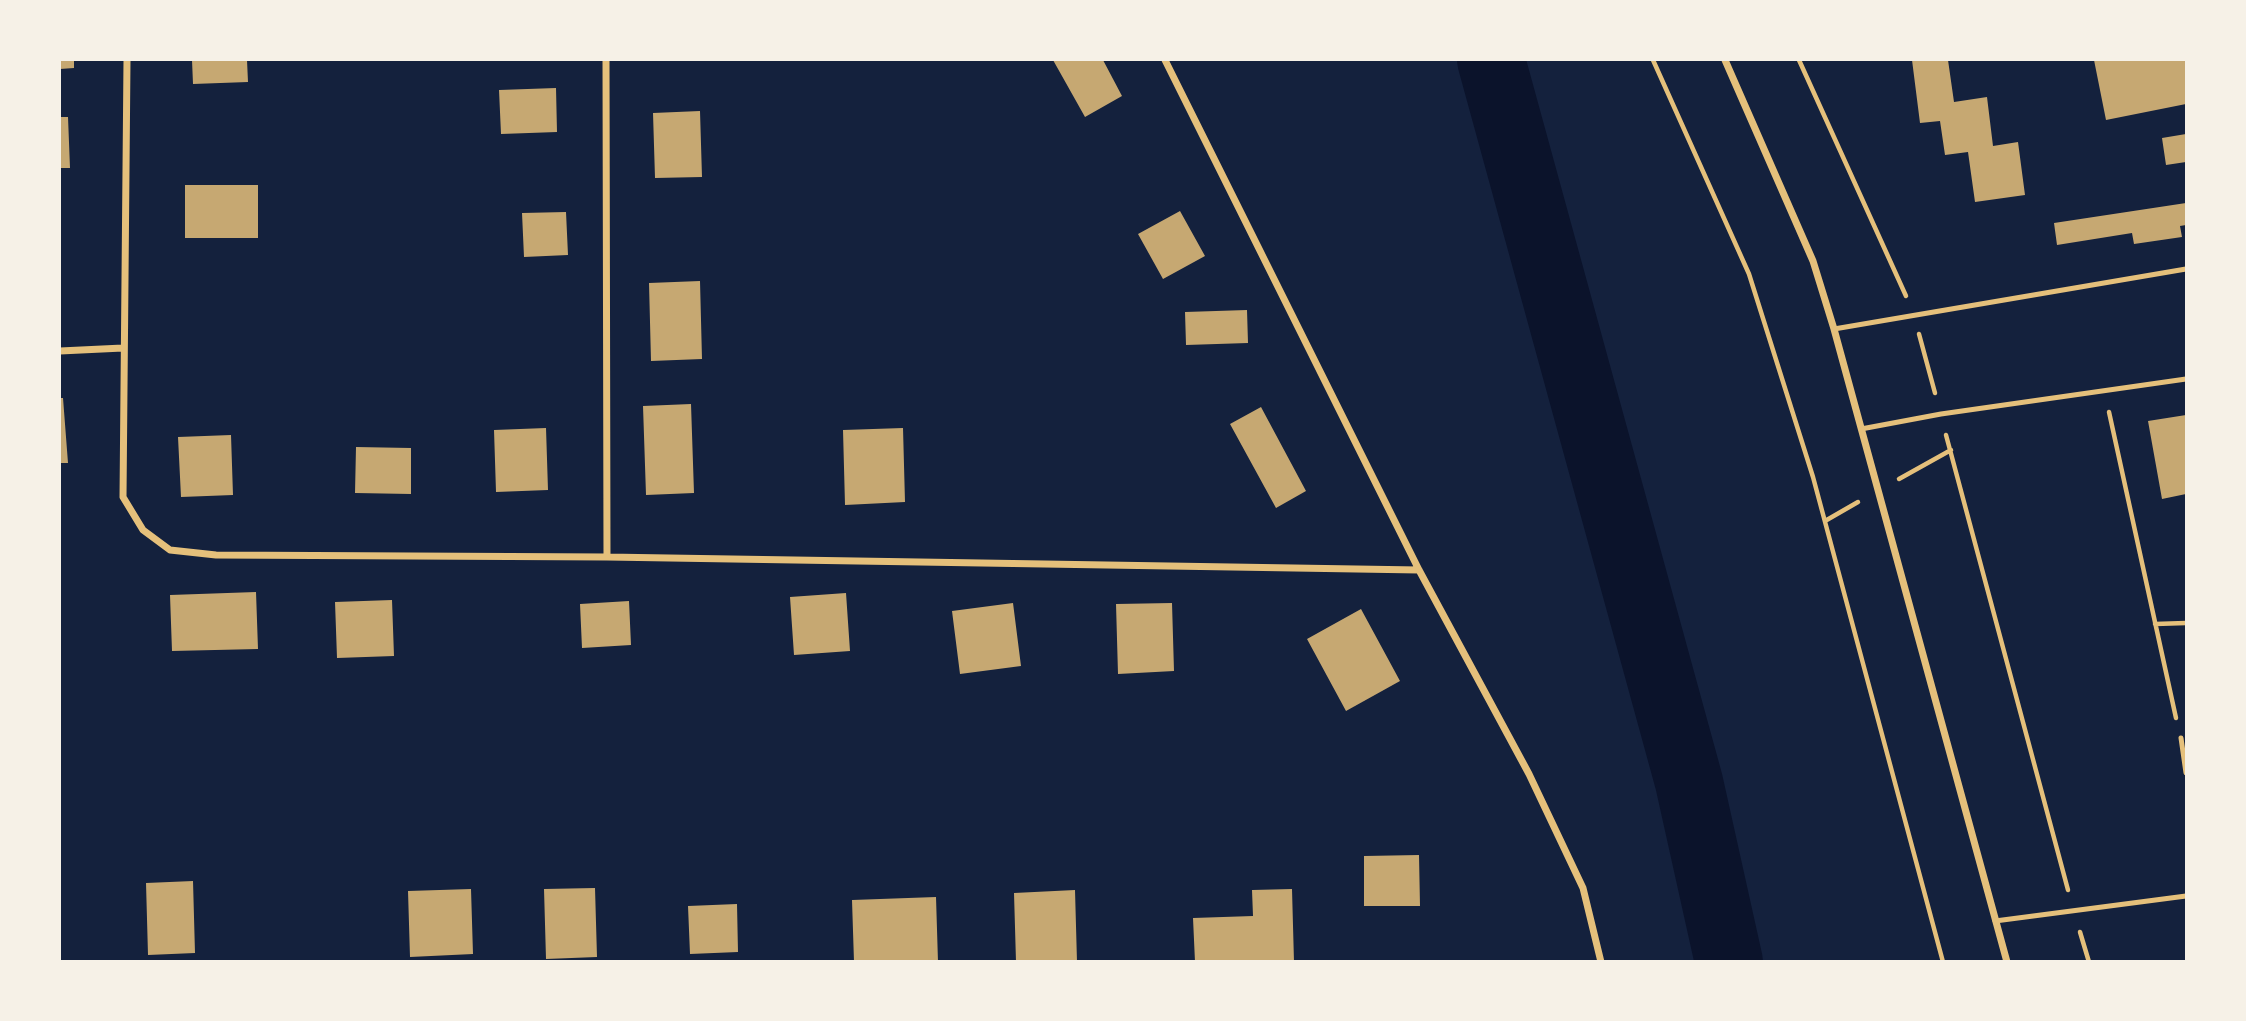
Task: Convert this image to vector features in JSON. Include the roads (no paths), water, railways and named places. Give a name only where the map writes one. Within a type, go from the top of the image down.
[{"type":"street","points":[[127,60],[123,497],[144,530],[170,550],[216,555],[607,556],[1419,570]]},
{"type":"street","points":[[606,60],[607,556]]},
{"type":"street","points":[[1165,60],[1419,570],[1529,774],[1583,888],[1601,961]]},
{"type":"street","points":[[1725,60],[1813,261],[2007,961]]},
{"type":"street","points":[[60,351],[123,348]]},
{"type":"lane","points":[[1834,329],[2186,269]]},
{"type":"lane","points":[[1861,429],[1941,414],[2186,379]]},
{"type":"lane","points":[[2181,738],[2186,773]]},
{"type":"lane","points":[[1995,921],[2186,897]]},
{"type":"waterway","points":[[1491,60],[1689,782],[1729,962]]}]
